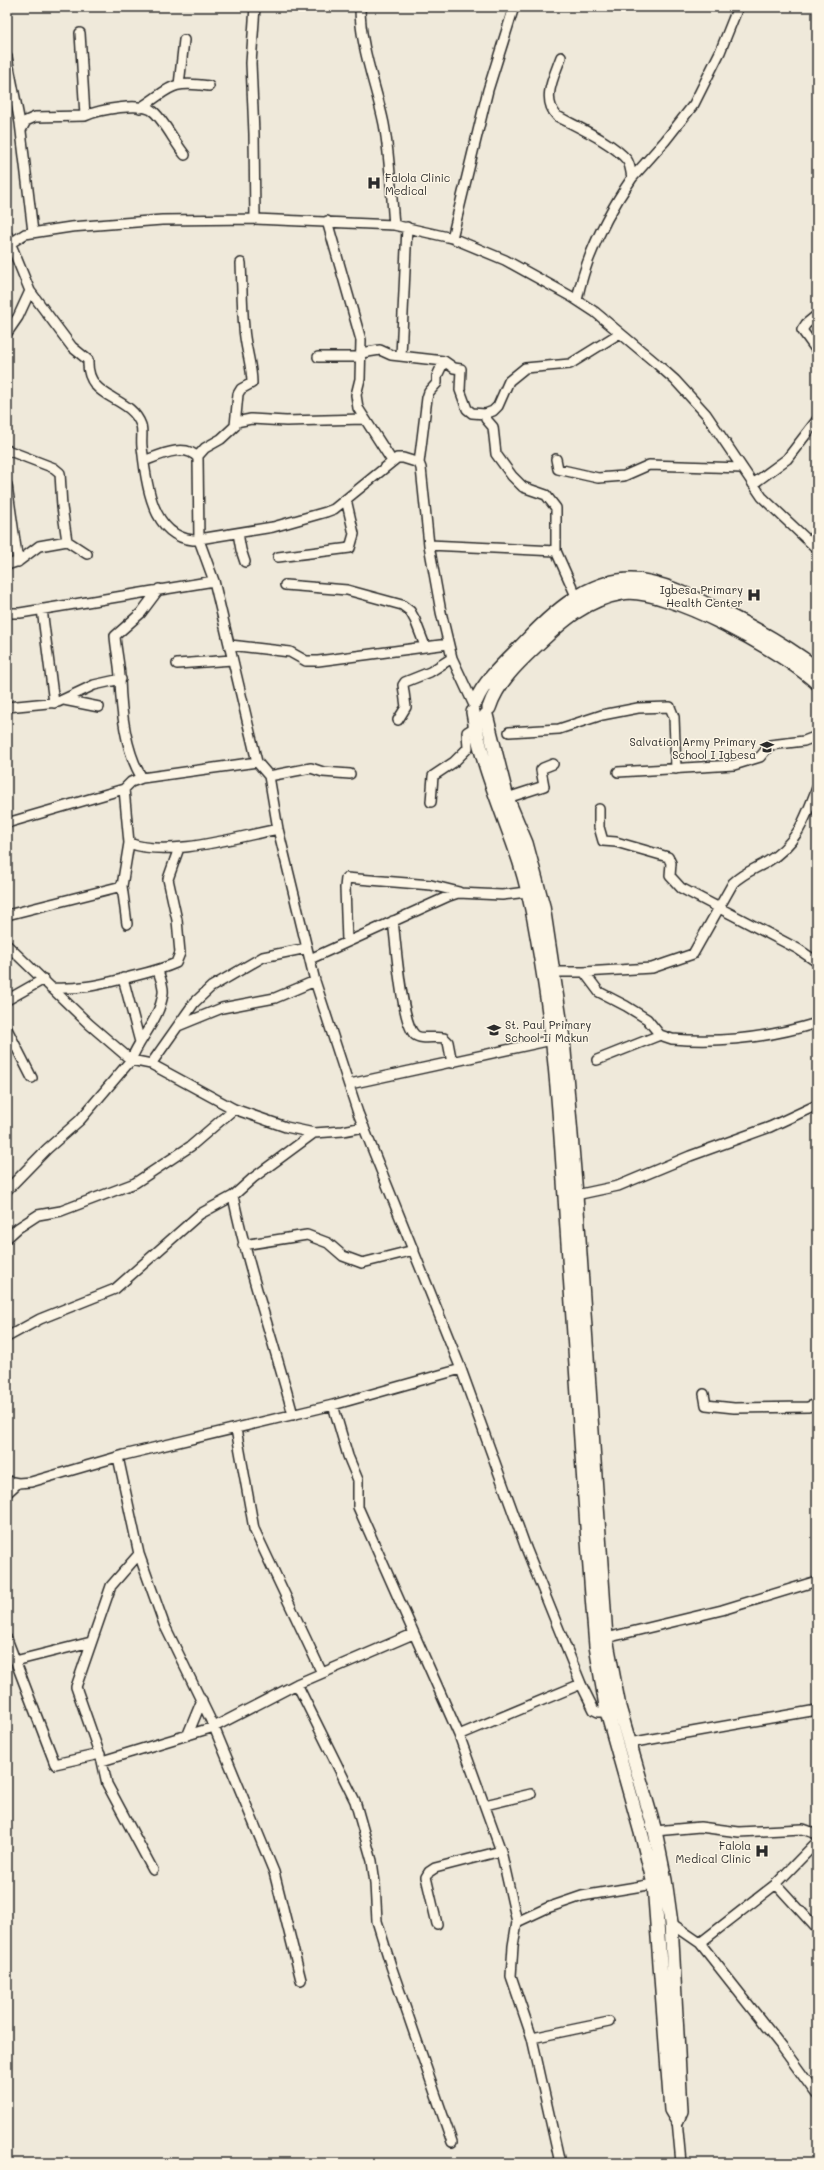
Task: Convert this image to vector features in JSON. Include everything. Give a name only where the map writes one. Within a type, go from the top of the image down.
[{"type":"street","points":[[255,7],[251,69],[254,134],[255,218]]},
{"type":"street","points":[[360,7],[361,30],[369,69],[386,135],[394,224]]},
{"type":"street","points":[[452,238],[488,90],[514,7]]},
{"type":"street","points":[[577,300],[592,245],[615,203],[632,178],[665,141],[694,104],[720,52],[738,7]]},
{"type":"street","points":[[80,33],[85,116]]},
{"type":"street","points":[[179,85],[184,40]]},
{"type":"street","points":[[7,57],[21,130],[33,232]]},
{"type":"street","points":[[561,57],[548,99],[553,112],[557,116],[609,146],[628,161],[632,178]]},
{"type":"street","points":[[140,108],[165,89],[190,84],[208,86]]},
{"type":"street","points":[[21,130],[26,121],[35,117],[85,116],[114,108],[140,108],[154,112],[185,155]]},
{"type":"street","points":[[419,463],[403,458],[397,458],[334,509],[326,512],[285,524],[238,533],[199,540],[180,539],[174,535],[158,518],[152,500],[144,461],[142,427],[137,416],[131,410],[96,388],[92,380],[88,360],[72,347],[30,291],[10,245],[20,236],[33,232],[71,227],[162,220],[255,218],[394,224],[452,238],[505,260],[577,300],[595,312],[620,333],[675,380],[706,414],[762,497],[815,544]]},
{"type":"street","points":[[327,221],[361,340],[360,379],[356,395],[358,408],[392,461]]},
{"type":"street","points":[[402,356],[407,227]]},
{"type":"street","points":[[197,457],[205,448],[221,439],[235,426],[238,394],[241,389],[252,383],[252,370],[248,362],[244,328],[241,263]]},
{"type":"street","points":[[7,333],[18,317],[30,291]]},
{"type":"street","points":[[817,315],[806,324],[802,330],[817,351]]},
{"type":"street","points":[[318,358],[361,355],[380,350],[402,356],[444,361],[454,368],[462,369],[460,390],[467,409],[472,413],[485,414],[494,411],[498,406],[509,381],[525,368],[570,364],[620,333]]},
{"type":"street","points":[[444,361],[437,376],[436,383],[429,392],[427,398],[419,463],[421,468],[429,545],[452,658],[479,716],[488,711]]},
{"type":"street","points":[[485,414],[486,419],[493,427],[496,454],[512,476],[523,486],[546,495],[556,508],[556,551],[576,596]]},
{"type":"street","points":[[236,422],[250,419],[286,421],[364,419]]},
{"type":"street","points":[[753,484],[787,459],[817,420]]},
{"type":"street","points":[[7,450],[54,468],[60,473],[62,507],[67,541]]},
{"type":"street","points":[[144,461],[171,451],[188,453],[197,457],[199,462],[199,540],[214,581],[257,762],[269,776],[278,829],[315,981],[364,1127],[461,1369],[526,1548],[581,1684],[594,1710],[598,1712],[607,1712]]},
{"type":"street","points":[[556,459],[558,469],[598,478],[624,476],[649,465],[742,468]]},
{"type":"street","points":[[7,485],[18,562]]},
{"type":"street","points":[[278,557],[350,548],[354,534],[346,499]]},
{"type":"street","points":[[238,533],[241,550],[246,562]]},
{"type":"street","points":[[7,565],[18,562],[38,546],[67,541],[87,554]]},
{"type":"street","points":[[429,545],[556,551]]},
{"type":"street","points":[[681,2163],[677,2120],[671,2110],[654,1884],[607,1712],[596,1646],[562,1156],[552,1040],[544,979],[527,892],[515,848],[493,792],[475,727],[474,705],[498,671],[547,620],[576,596],[615,582],[634,580],[664,586],[755,628],[795,652],[817,669]]},
{"type":"street","points":[[7,613],[42,609],[214,581]]},
{"type":"street","points":[[285,585],[347,590],[402,605],[410,611],[425,646]]},
{"type":"street","points":[[142,778],[130,751],[120,689],[115,636],[141,613],[159,589]]},
{"type":"street","points":[[677,2120],[681,2111],[671,1923],[656,1831],[619,1708],[606,1638],[567,1071],[554,972],[543,906],[531,861],[507,798],[488,711],[495,694],[508,676],[557,625],[583,606],[612,595],[630,592],[662,597],[693,609],[780,655],[817,683]]},
{"type":"street","points":[[42,609],[59,702]]},
{"type":"street","points":[[230,645],[290,652],[306,661],[311,661],[448,644]]},
{"type":"street","points":[[398,720],[406,707],[404,689],[405,682],[430,672],[452,658]]},
{"type":"street","points":[[177,664],[232,660]]},
{"type":"street","points":[[59,702],[94,685],[120,679]]},
{"type":"street","points":[[7,707],[59,702],[99,707]]},
{"type":"street","points":[[509,732],[559,729],[602,715],[638,708],[670,707],[674,717],[676,769]]},
{"type":"street","points":[[431,802],[433,776],[454,762],[468,748],[467,732],[475,727]]},
{"type":"street","points":[[618,772],[676,769],[741,763],[760,756],[770,746],[804,741],[817,736]]},
{"type":"street","points":[[7,823],[124,789],[131,782],[142,778],[257,762]]},
{"type":"street","points":[[507,798],[544,786],[541,770],[554,764]]},
{"type":"street","points":[[269,776],[310,768],[323,772],[350,774]]},
{"type":"street","points":[[554,972],[584,972],[657,967],[693,954],[733,883],[741,875],[768,861],[794,838],[802,828],[817,788]]},
{"type":"street","points":[[124,789],[129,843],[122,886],[127,924]]},
{"type":"street","points":[[599,809],[599,828],[603,841],[616,842],[668,858],[671,862],[669,873],[678,885],[687,892],[719,907],[798,949],[817,962]]},
{"type":"street","points":[[129,843],[146,847],[179,848],[278,829]]},
{"type":"street","points":[[51,988],[83,988],[158,971],[176,963],[180,953],[177,920],[168,879],[179,848]]},
{"type":"street","points":[[347,941],[346,878],[431,885],[459,892],[458,894]]},
{"type":"street","points":[[7,915],[122,886]]},
{"type":"street","points":[[310,959],[444,898],[458,894],[502,895],[527,892]]},
{"type":"street","points":[[393,922],[401,988],[412,1031],[418,1037],[444,1038],[448,1042],[452,1063]]},
{"type":"street","points":[[7,945],[89,1024],[131,1060],[151,1064],[234,1108],[286,1127],[314,1133],[343,1131],[364,1127]]},
{"type":"street","points":[[151,1064],[194,1003],[211,987],[263,958],[307,948]]},
{"type":"street","points":[[7,1190],[47,1149],[80,1120],[131,1060],[140,1042],[152,1025],[163,992],[158,971]]},
{"type":"street","points":[[584,972],[599,992],[626,1006],[647,1020],[660,1035],[678,1040],[750,1038],[790,1031],[817,1023]]},
{"type":"street","points":[[123,978],[140,1042]]},
{"type":"street","points":[[7,1000],[44,979]]},
{"type":"street","points":[[176,1027],[222,1008],[275,998],[315,981]]},
{"type":"street","points":[[7,1028],[32,1078]]},
{"type":"street","points":[[598,1060],[660,1035]]},
{"type":"street","points":[[350,1084],[552,1040]]},
{"type":"street","points":[[576,1195],[618,1186],[690,1156],[770,1127],[817,1105]]},
{"type":"street","points":[[7,1238],[18,1228],[38,1215],[62,1211],[135,1183],[191,1146],[234,1108]]},
{"type":"street","points":[[7,1337],[40,1319],[115,1289],[200,1214],[233,1196],[253,1178],[314,1133]]},
{"type":"street","points":[[233,1196],[243,1245],[277,1354],[293,1415]]},
{"type":"street","points":[[243,1245],[307,1235],[328,1243],[343,1256],[362,1263],[414,1250]]},
{"type":"street","points":[[7,1481],[18,1484],[52,1477],[118,1457],[333,1405],[461,1369]]},
{"type":"street","points":[[704,1394],[706,1405],[734,1408],[808,1407],[817,1404]]},
{"type":"street","points":[[333,1405],[348,1456],[358,1480],[358,1507],[382,1558],[413,1634],[459,1734],[501,1851],[517,1922],[512,1946],[511,1976],[532,2038],[560,2163]]},
{"type":"street","points":[[236,1429],[254,1529],[322,1673]]},
{"type":"street","points":[[118,1457],[139,1554],[164,1624],[214,1727],[274,1872],[301,1980]]},
{"type":"street","points":[[7,1493],[18,1484]]},
{"type":"street","points":[[139,1554],[111,1586],[76,1687],[101,1757],[107,1784],[153,1870]]},
{"type":"street","points":[[606,1638],[722,1610],[817,1581]]},
{"type":"street","points":[[7,1639],[55,1764],[101,1757],[214,1727],[297,1684],[413,1634]]},
{"type":"street","points":[[15,1662],[91,1642]]},
{"type":"street","points":[[297,1684],[355,1801],[372,1861],[376,1883],[378,1921],[391,1966],[452,2142]]},
{"type":"street","points":[[459,1734],[581,1684]]},
{"type":"street","points":[[188,1734],[202,1700]]},
{"type":"street","points":[[629,1742],[817,1710]]},
{"type":"street","points":[[485,1805],[531,1794]]},
{"type":"street","points":[[656,1831],[700,1827],[739,1832],[803,1829],[817,1834]]},
{"type":"street","points":[[700,1943],[776,1884],[817,1842]]},
{"type":"street","points":[[437,1924],[426,1877],[429,1872],[435,1868],[501,1851]]},
{"type":"street","points":[[517,1922],[546,1908],[582,1896],[654,1884]]},
{"type":"street","points":[[776,1884],[817,1929]]},
{"type":"street","points":[[671,1923],[700,1943],[782,2047],[817,2095]]},
{"type":"street","points":[[532,2038],[609,2022]]},
{"type":"place","name":"Falola Clinic Medical","points":[[374,183]]},
{"type":"place","name":"Igbesa Primary Health Center","points":[[754,595]]},
{"type":"place","name":"Salvation Army Primary School I Igbesa","points":[[767,747]]},
{"type":"place","name":"St. Paul Primary School Ii Makun","points":[[494,1030]]},
{"type":"place","name":"Falola Medical Clinic","points":[[762,1851]]}]
